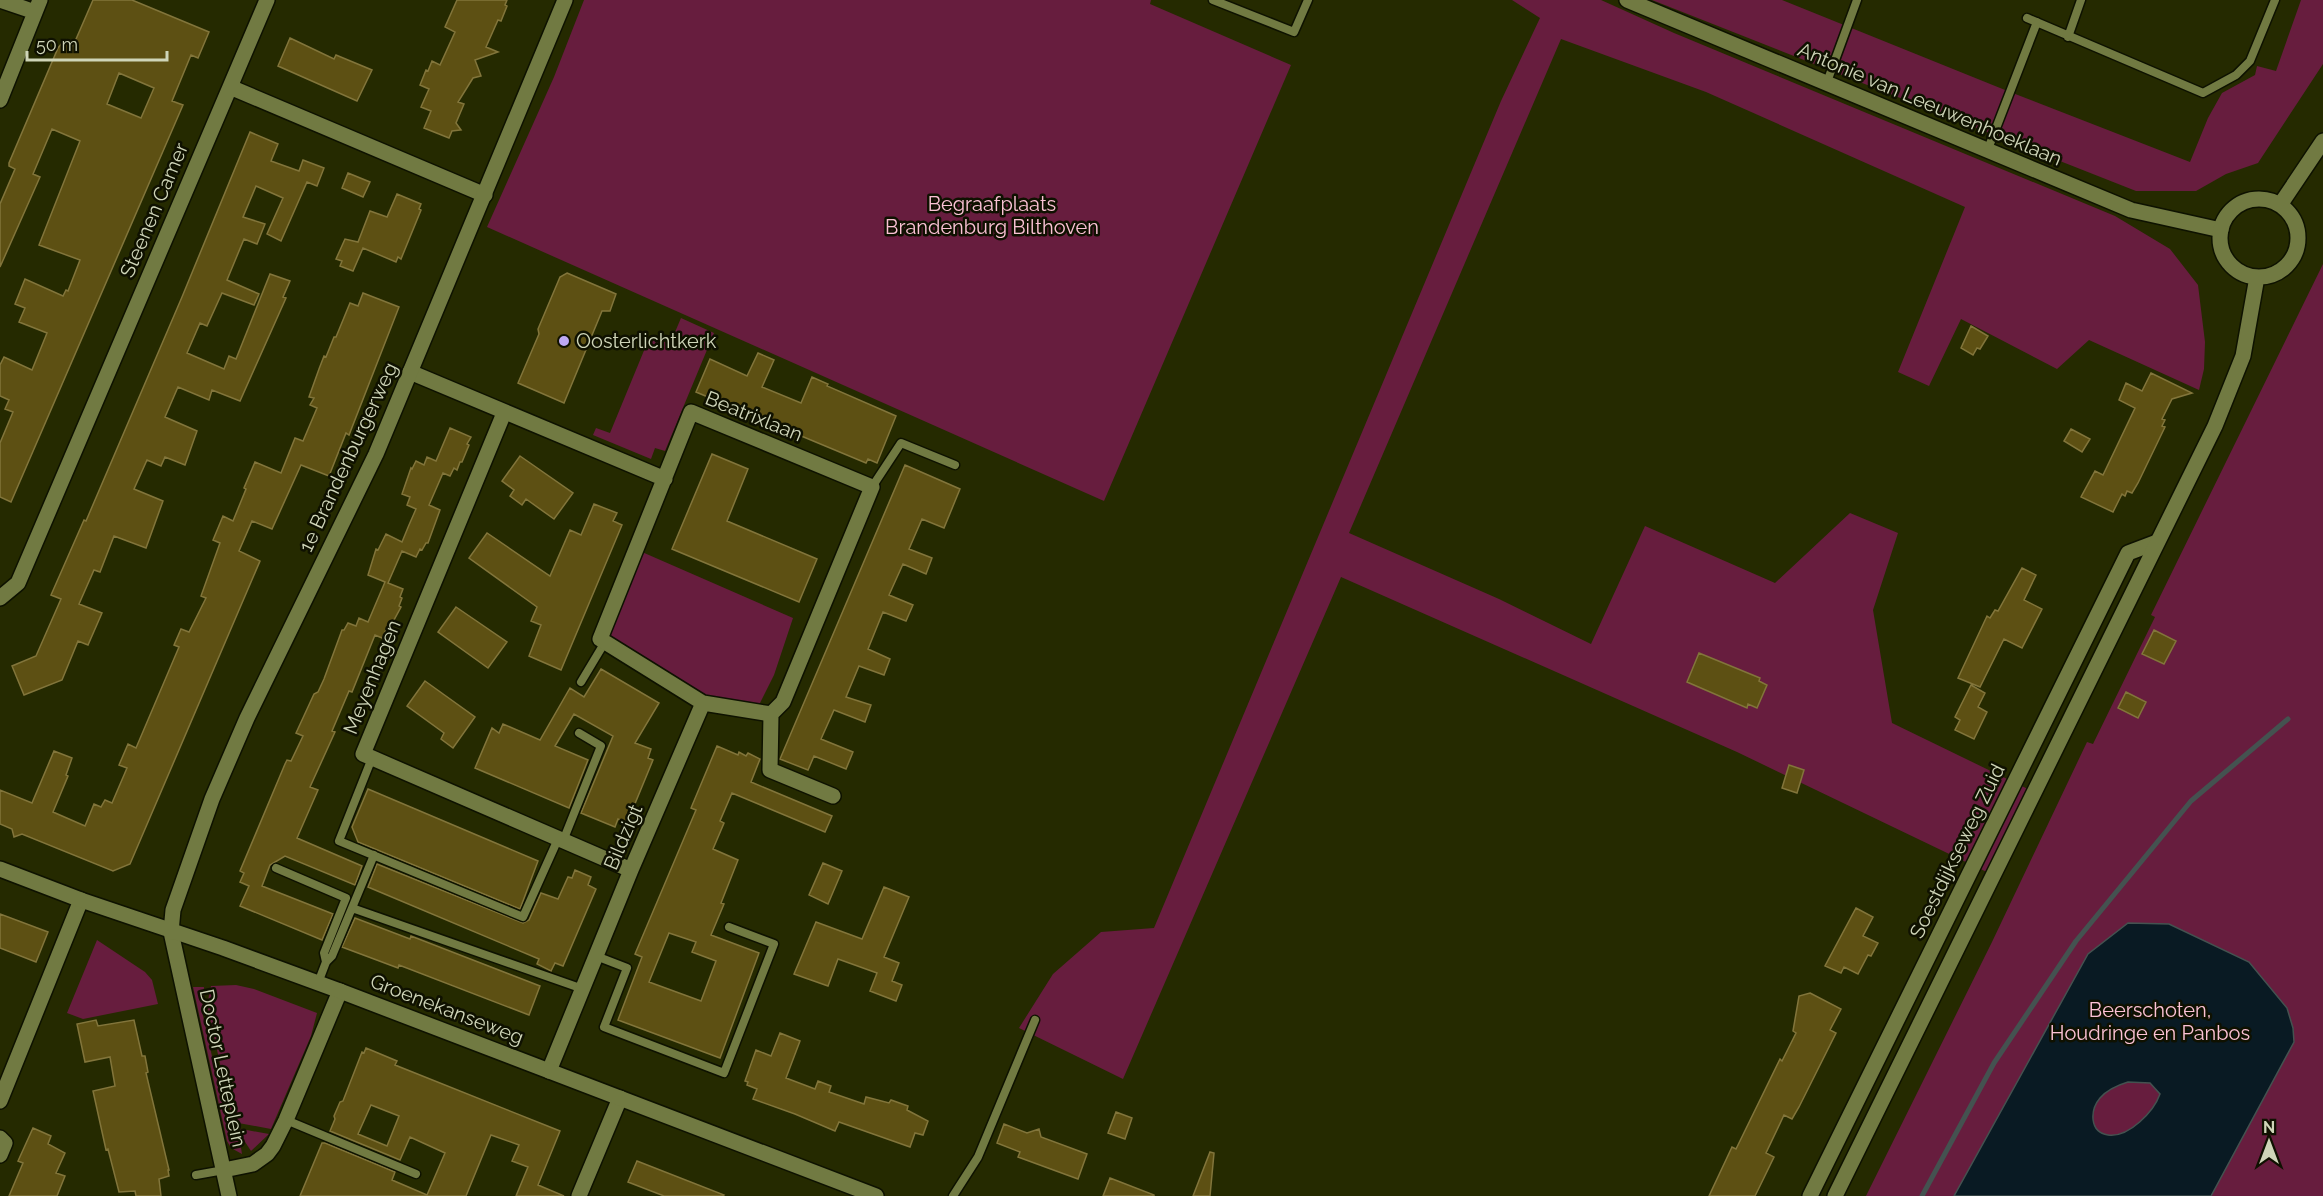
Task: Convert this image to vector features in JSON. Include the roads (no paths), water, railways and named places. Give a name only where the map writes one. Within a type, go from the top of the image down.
[{"type":"street","points":[[0,0],[37,6],[0,100]]},
{"type":"street","name":"Steenen Camer","points":[[0,598],[18,583],[267,0]]},
{"type":"street","name":"1e Brandenburgerweg","points":[[171,932],[173,910],[183,879],[247,718],[376,454],[566,0]]},
{"type":"street","name":"Antonie van Leeuwenhoeklaan","points":[[1627,0],[2131,210],[2221,230]]},
{"type":"street","points":[[230,87],[485,195]]},
{"type":"street","points":[[2280,205],[2323,141]]},
{"type":"street","points":[[2255,200],[2280,205],[2296,225],[2298,237],[2291,261],[2282,270],[2270,276],[2257,277],[2244,274],[2233,267],[2225,257],[2221,245],[2221,230],[2233,210],[2243,203],[2255,200]]},
{"type":"street","points":[[1834,1196],[2226,402],[2243,356],[2257,277]]},
{"type":"street","points":[[410,372],[665,479]]},
{"type":"street","name":"Meyenhagen","points":[[504,412],[363,754],[631,870]]},
{"type":"street","name":"Beatrixlaan","points":[[605,642],[600,639],[691,412],[872,487]]},
{"type":"street","points":[[833,796],[770,770],[771,714],[783,702],[872,487]]},
{"type":"street","name":"Soestdijkseweg Zuid","points":[[1810,1196],[2128,553],[2157,542]]},
{"type":"street","points":[[605,642],[703,703],[771,714]]},
{"type":"street","name":"Bildzigt","points":[[549,1071],[631,870],[703,703]]},
{"type":"street","name":"Groenekanseweg","points":[[0,869],[81,900],[340,991],[876,1196]]},
{"type":"street","points":[[0,1101],[81,900]]},
{"type":"street","name":"Doctor Letteplein","points":[[171,932],[224,1170],[253,1164],[267,1154],[286,1120],[340,991]]},
{"type":"street","points":[[579,1196],[620,1098]]},
{"type":"street","points":[[0,1138],[5,1143],[0,1155]]},
{"type":"street","points":[[224,1170],[229,1196]]},
{"type":"lane","points":[[1213,0],[1294,32],[1308,0]]},
{"type":"lane","points":[[1827,82],[1857,0]]},
{"type":"lane","points":[[2068,37],[2081,0]]},
{"type":"lane","points":[[2027,18],[2203,93],[2236,75],[2250,62],[2275,0]]},
{"type":"lane","points":[[1988,149],[2017,63],[2037,22]]},
{"type":"lane","points":[[872,487],[901,443],[955,465]]},
{"type":"lane","points":[[581,682],[605,642]]},
{"type":"lane","points":[[372,758],[339,841],[523,916],[561,840],[601,746],[579,733]]},
{"type":"lane","points":[[318,983],[326,962],[333,956],[375,855]]},
{"type":"lane","points":[[276,868],[346,898],[324,953],[326,962]]},
{"type":"lane","points":[[352,908],[583,989]]},
{"type":"lane","points":[[596,956],[627,968],[604,1027],[724,1073],[774,944],[729,927]]},
{"type":"lane","points":[[953,1196],[978,1157],[1035,1020]]},
{"type":"lane","points":[[286,1120],[416,1174]]},
{"type":"lane","points":[[196,1176],[224,1170]]},
{"type":"water","points":[[2128,923],[2169,924],[2249,962],[2287,1008],[2293,1028],[2294,1042],[2211,1196],[1954,1196],[2088,954]],"holes":[[[2128,1082],[2150,1083],[2160,1094],[2140,1122],[2116,1135],[2108,1135],[2097,1130],[2093,1120],[2094,1108],[2103,1095]]]},
{"type":"waterway","points":[[1922,1196],[1994,1063],[2076,941],[2191,801],[2288,719]]},
{"type":"place","name":"Oosterlichtkerk","points":[[564,341]]},
{"type":"park label","name":"Begraafplaats Brandenburg Bilthoven","points":[[992,216]]},
{"type":"park label","name":"Beerschoten, Houdringe en Panbos","points":[[2150,1022]]}]
